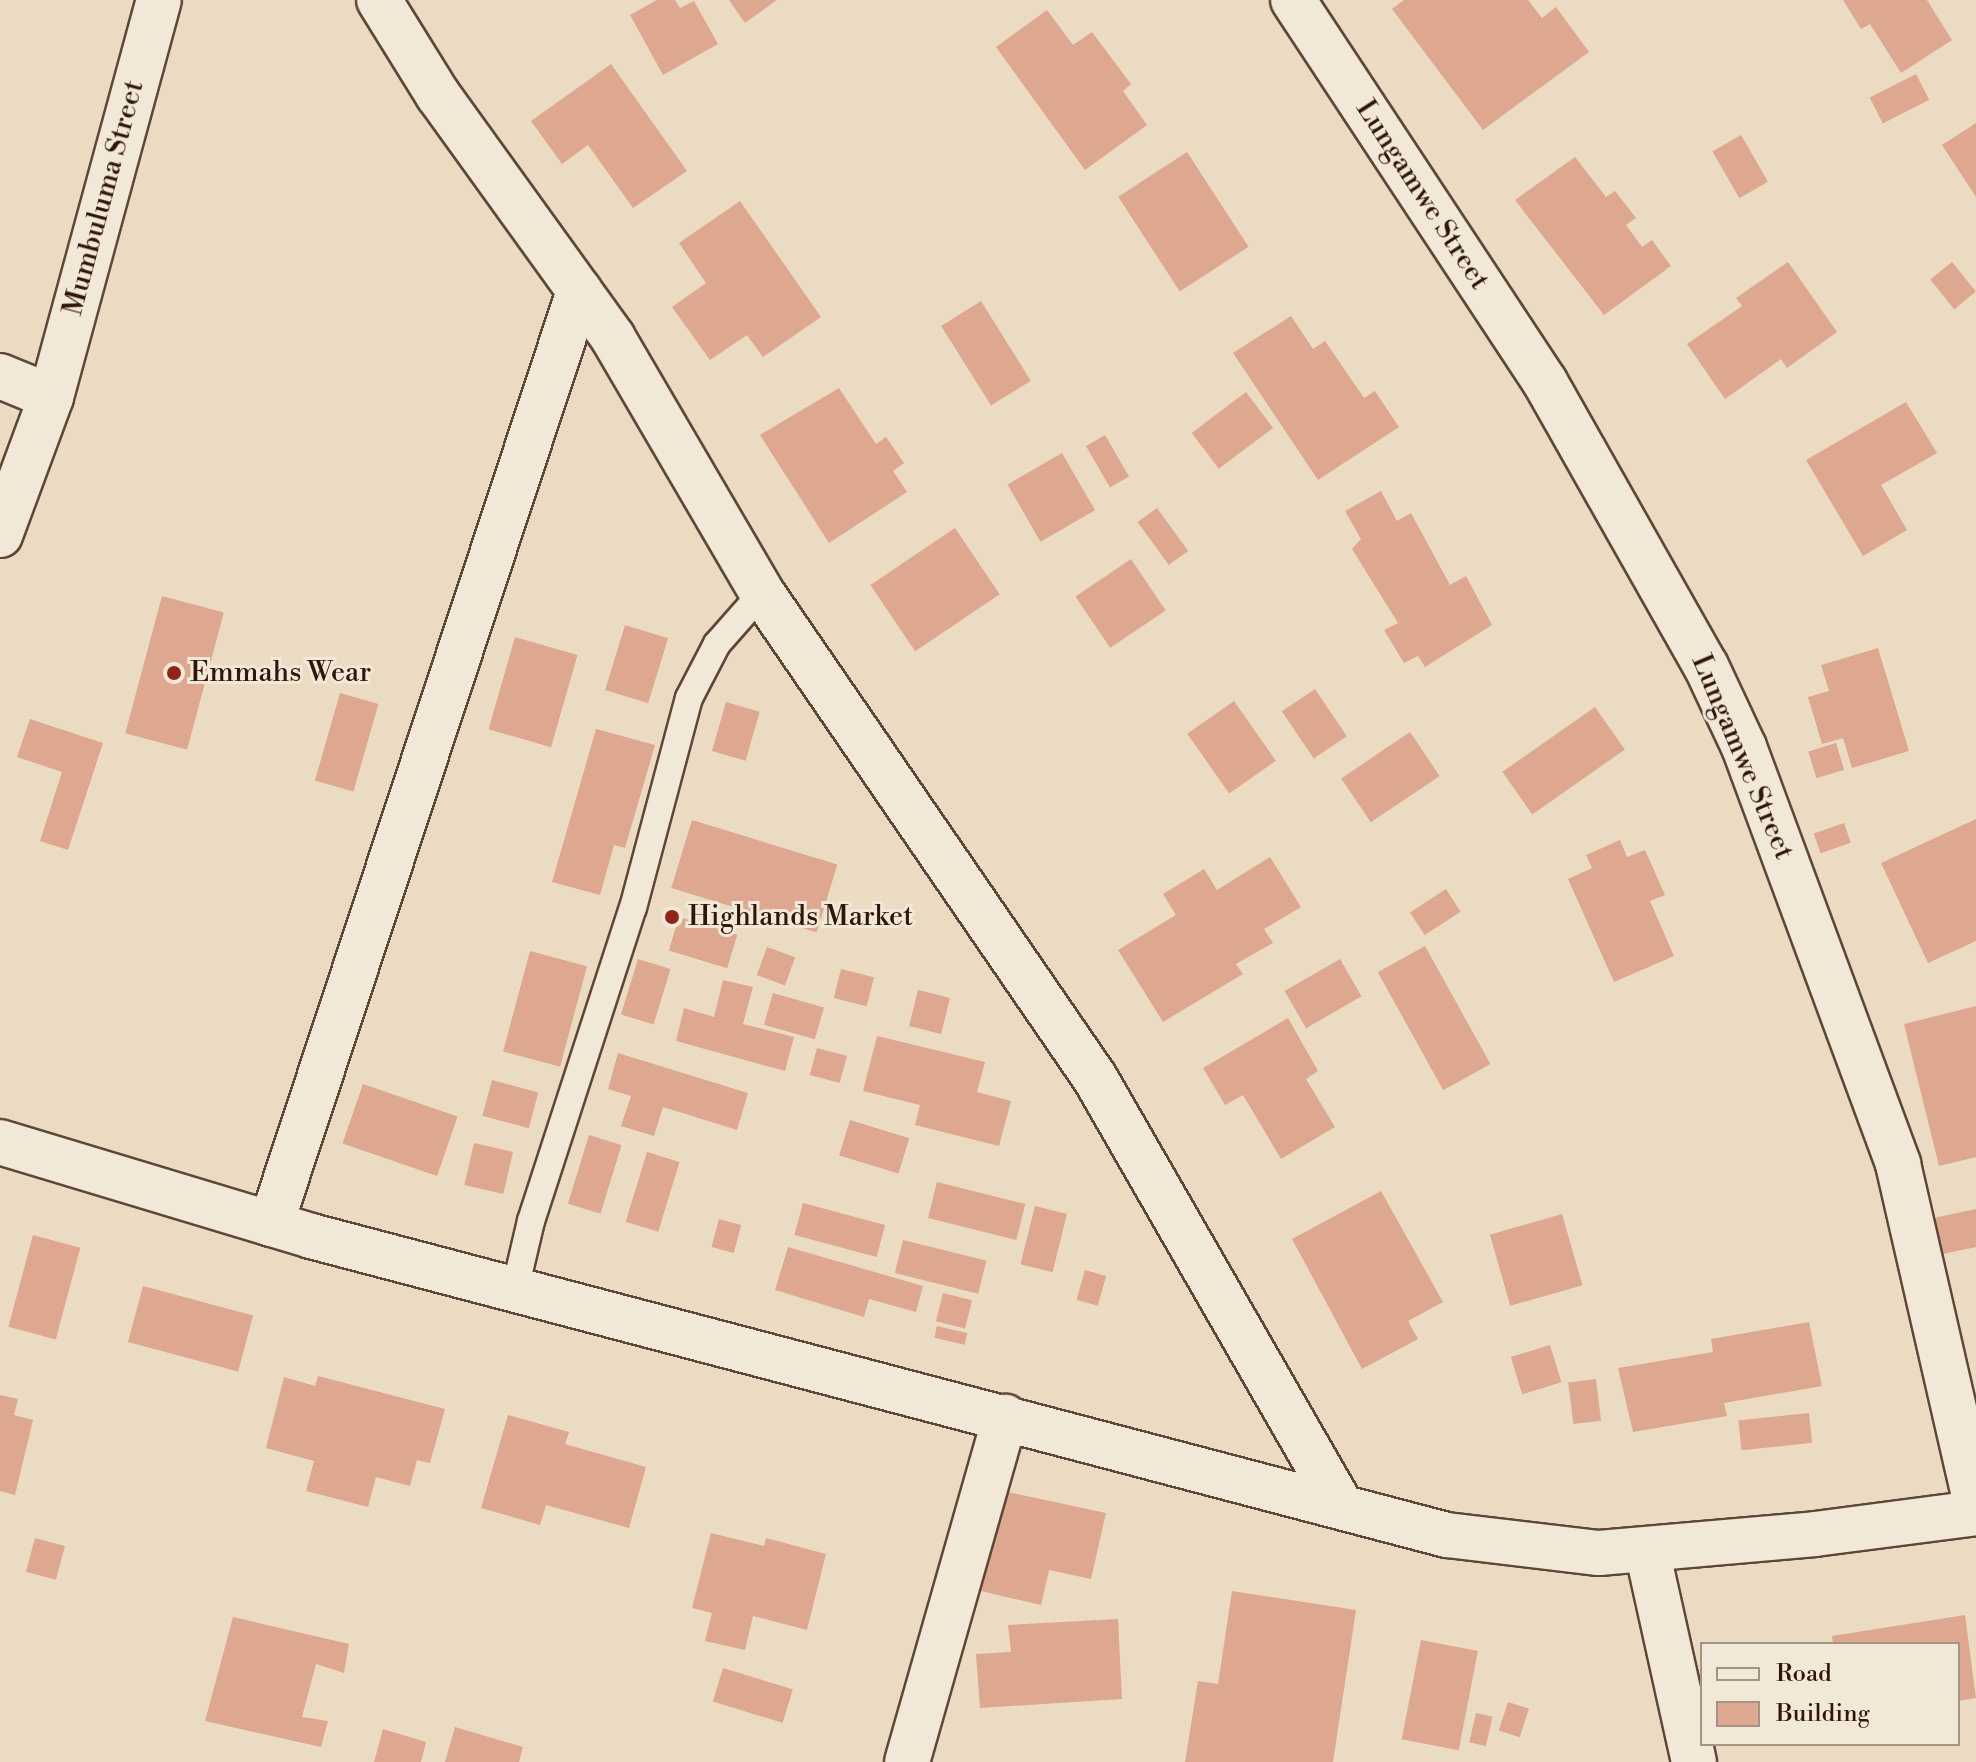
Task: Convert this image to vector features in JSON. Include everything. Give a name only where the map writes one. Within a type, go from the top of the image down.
[{"type":"street","name":"Mumbuluma Street","points":[[0,535],[51,397],[159,0]]},
{"type":"street","points":[[379,0],[438,95],[613,338],[762,593],[1095,1078],[1341,1506]]},
{"type":"street","name":"Lungamwe Street","points":[[1293,0],[1545,382],[1706,666],[1744,747],[1898,1164],[1976,1504]]},
{"type":"street","points":[[271,1224],[579,291]]},
{"type":"street","points":[[0,376],[51,397]]},
{"type":"street","points":[[0,1142],[271,1224],[1447,1535],[1545,1550],[1647,1550],[1976,1513]]},
{"type":"street","points":[[907,1762],[1005,1417]]},
{"type":"street","points":[[1647,1550],[1694,1762]]},
{"type":"lane","points":[[515,1289],[531,1221],[633,908],[689,698],[717,644],[762,593]]},
{"type":"building","points":[[657,0],[675,0],[680,8],[694,1],[718,44],[663,75],[630,15]]},
{"type":"building","points":[[729,0],[777,0],[745,23]]},
{"type":"building","points":[[1404,0],[1528,0],[1542,18],[1556,7],[1589,52],[1483,130],[1392,9]]},
{"type":"building","points":[[1843,0],[1927,0],[1952,40],[1901,73],[1870,24],[1861,29]]},
{"type":"building","points":[[1047,10],[1073,45],[1092,32],[1131,84],[1123,91],[1147,125],[1085,170],[996,47]]},
{"type":"building","points":[[611,64],[687,171],[633,208],[588,145],[562,164],[531,121]]},
{"type":"building","points":[[1916,74],[1929,100],[1883,123],[1870,98]]},
{"type":"building","points":[[1976,123],[1976,197],[1942,145]]},
{"type":"building","points":[[1741,135],[1768,182],[1739,198],[1712,152]]},
{"type":"building","points":[[1187,152],[1249,247],[1180,291],[1118,197]]},
{"type":"building","points":[[1575,157],[1606,197],[1615,191],[1636,218],[1626,225],[1642,247],[1652,240],[1671,266],[1604,315],[1515,200]]},
{"type":"building","points":[[740,201],[821,317],[763,357],[747,335],[710,360],[672,307],[706,283],[679,243]]},
{"type":"building","points":[[1788,262],[1837,332],[1787,368],[1781,359],[1725,399],[1687,344],[1742,306],[1736,298]]},
{"type":"building","points":[[1952,262],[1976,292],[1954,309],[1930,280]]},
{"type":"building","points":[[981,301],[1031,381],[991,406],[941,326]]},
{"type":"building","points":[[1291,316],[1313,349],[1325,341],[1364,398],[1375,391],[1399,427],[1318,480],[1233,353]]},
{"type":"building","points":[[839,388],[876,444],[886,437],[904,463],[893,471],[907,492],[829,543],[760,435]]},
{"type":"building","points":[[1246,392],[1273,428],[1219,469],[1192,433]]},
{"type":"building","points":[[1906,402],[1937,453],[1881,485],[1907,530],[1863,556],[1806,460]]},
{"type":"building","points":[[1105,435],[1129,477],[1110,488],[1086,446]]},
{"type":"building","points":[[1062,453],[1095,510],[1040,542],[1007,484]]},
{"type":"building","points":[[1381,491],[1397,521],[1411,513],[1450,585],[1466,576],[1492,625],[1425,667],[1418,656],[1404,663],[1384,630],[1398,623],[1352,549],[1361,539],[1345,511]]},
{"type":"building","points":[[1157,508],[1188,551],[1169,565],[1138,522]]},
{"type":"building","points":[[955,528],[1000,594],[915,651],[870,585]]},
{"type":"building","points":[[1131,559],[1166,610],[1110,648],[1075,596]]},
{"type":"building","name":"Emmahs Wear","points":[[162,596],[224,613],[187,750],[125,733]]},
{"type":"building","points":[[625,625],[668,638],[648,703],[605,690]]},
{"type":"building","points":[[515,637],[577,655],[551,747],[489,729]]},
{"type":"building","points":[[1878,648],[1909,751],[1852,768],[1843,738],[1822,744],[1808,697],[1829,691],[1821,665]]},
{"type":"building","points":[[1315,689],[1347,736],[1314,759],[1282,711]]},
{"type":"building","points":[[340,693],[378,704],[353,792],[315,780]]},
{"type":"building","points":[[1234,701],[1276,761],[1229,793],[1187,734]]},
{"type":"building","points":[[726,702],[760,712],[746,761],[712,751]]},
{"type":"building","points":[[1595,707],[1625,750],[1532,814],[1502,772]]},
{"type":"building","points":[[30,719],[103,743],[68,850],[40,841],[62,772],[17,757]]},
{"type":"building","points":[[596,729],[655,745],[625,848],[614,845],[600,895],[552,882]]},
{"type":"building","points":[[1410,732],[1440,776],[1371,822],[1341,778]]},
{"type":"building","points":[[1836,743],[1844,770],[1816,778],[1808,751]]},
{"type":"building","points":[[1976,819],[1976,941],[1928,963],[1881,863]]},
{"type":"building","points":[[692,820],[837,864],[817,932],[671,888]]},
{"type":"building","points":[[1844,823],[1851,843],[1821,853],[1814,833]]},
{"type":"building","points":[[1620,840],[1627,857],[1645,850],[1665,895],[1650,901],[1674,956],[1614,982],[1568,879],[1592,868],[1586,855]]},
{"type":"building","points":[[1270,857],[1301,907],[1264,929],[1273,943],[1236,964],[1243,974],[1163,1022],[1118,950],[1176,915],[1163,894],[1204,869],[1217,890]]},
{"type":"building","points":[[1446,889],[1461,912],[1425,935],[1410,912]]},
{"type":"building","points":[[679,917],[737,935],[727,968],[669,950]]},
{"type":"building","points":[[1425,946],[1490,1064],[1443,1090],[1378,972]]},
{"type":"building","points":[[767,947],[795,957],[785,985],[757,975]]},
{"type":"building","points":[[530,951],[587,966],[560,1067],[503,1051]]},
{"type":"building","points":[[638,959],[671,969],[654,1024],[621,1014]]},
{"type":"building","points":[[1340,959],[1362,996],[1306,1028],[1285,991]]},
{"type":"building","points":[[841,969],[874,977],[867,1006],[834,998]]},
{"type":"building","points":[[723,980],[753,987],[743,1024],[794,1037],[785,1071],[676,1041],[684,1008],[714,1017]]},
{"type":"building","points":[[918,990],[950,998],[941,1034],[909,1026]]},
{"type":"building","points":[[773,993],[824,1008],[815,1039],[764,1025]]},
{"type":"building","points":[[1976,1006],[1976,1157],[1939,1166],[1904,1024]]},
{"type":"building","points":[[1288,1018],[1318,1071],[1306,1079],[1335,1127],[1281,1159],[1243,1095],[1225,1105],[1203,1068]]},
{"type":"building","points":[[877,1036],[985,1062],[977,1092],[1011,1101],[999,1146],[915,1125],[920,1105],[863,1091]]},
{"type":"building","points":[[817,1048],[847,1056],[840,1083],[810,1075]]},
{"type":"building","points":[[618,1053],[748,1093],[737,1130],[663,1107],[654,1136],[621,1126],[631,1096],[608,1089]]},
{"type":"building","points":[[492,1080],[538,1092],[529,1128],[482,1116]]},
{"type":"building","points":[[363,1084],[458,1117],[437,1176],[342,1144]]},
{"type":"building","points":[[850,1120],[909,1138],[898,1174],[839,1155]]},
{"type":"building","points":[[589,1135],[622,1145],[600,1214],[568,1204]]},
{"type":"building","points":[[474,1143],[513,1152],[503,1194],[464,1185]]},
{"type":"building","points":[[647,1152],[680,1162],[658,1232],[626,1222]]},
{"type":"building","points":[[937,1182],[1025,1204],[1016,1240],[928,1218]]},
{"type":"building","points":[[1381,1191],[1443,1302],[1408,1321],[1418,1339],[1362,1369],[1292,1239]]},
{"type":"building","points":[[803,1203],[885,1225],[877,1257],[794,1235]]},
{"type":"building","points":[[1035,1206],[1067,1214],[1053,1272],[1020,1264]]},
{"type":"building","points":[[1976,1209],[1976,1247],[1928,1257],[1919,1221]]},
{"type":"building","points":[[1562,1214],[1582,1285],[1510,1306],[1490,1235]]},
{"type":"building","points":[[719,1219],[741,1225],[734,1253],[711,1247]]},
{"type":"building","points":[[33,1235],[80,1248],[56,1339],[8,1327]]},
{"type":"building","points":[[903,1240],[986,1261],[978,1294],[895,1273]]},
{"type":"building","points":[[788,1247],[923,1286],[916,1312],[869,1299],[864,1317],[775,1290]]},
{"type":"building","points":[[1085,1270],[1106,1276],[1098,1306],[1076,1300]]},
{"type":"building","points":[[143,1286],[253,1316],[238,1372],[128,1342]]},
{"type":"building","points":[[943,1293],[972,1300],[965,1328],[936,1321]]},
{"type":"building","points":[[1809,1322],[1822,1386],[1724,1403],[1727,1416],[1633,1432],[1618,1368],[1713,1352],[1711,1339]]},
{"type":"building","points":[[937,1326],[967,1333],[965,1345],[934,1338]]},
{"type":"building","points":[[1550,1345],[1561,1382],[1522,1394],[1511,1357]]},
{"type":"building","points":[[318,1376],[445,1409],[430,1463],[417,1460],[410,1486],[376,1477],[368,1507],[306,1491],[314,1461],[266,1448],[284,1377],[315,1386]]},
{"type":"building","points":[[1596,1379],[1601,1421],[1573,1424],[1568,1382]]},
{"type":"building","points":[[0,1395],[18,1399],[14,1415],[33,1420],[15,1495],[0,1491]]},
{"type":"building","points":[[1809,1413],[1812,1443],[1742,1450],[1738,1420]]},
{"type":"building","points":[[508,1415],[569,1432],[565,1444],[646,1467],[629,1528],[546,1505],[540,1525],[481,1508]]},
{"type":"building","points":[[1003,1491],[1106,1513],[1091,1579],[1049,1570],[1041,1605],[981,1591]]},
{"type":"building","points":[[711,1533],[764,1546],[766,1538],[826,1554],[807,1630],[753,1616],[745,1650],[705,1641],[712,1613],[692,1608]]},
{"type":"building","points":[[35,1538],[65,1546],[56,1580],[26,1572]]},
{"type":"building","points":[[1232,1591],[1356,1610],[1333,1762],[1185,1762],[1198,1681],[1218,1684]]},
{"type":"building","points":[[1965,1615],[1976,1698],[1960,1701],[1960,1642],[1833,1642],[1832,1636]]},
{"type":"building","points":[[233,1617],[349,1644],[344,1673],[316,1664],[302,1717],[328,1721],[321,1747],[205,1721]]},
{"type":"building","points":[[1118,1619],[1122,1699],[980,1708],[976,1654],[1011,1652],[1008,1625]]},
{"type":"building","points":[[1421,1640],[1478,1651],[1459,1750],[1402,1739]]},
{"type":"building","points":[[723,1668],[793,1689],[783,1723],[713,1701]]},
{"type":"building","points":[[1508,1702],[1529,1709],[1520,1737],[1499,1731]]},
{"type":"building","points":[[1476,1713],[1493,1717],[1486,1746],[1469,1742]]},
{"type":"building","points":[[455,1727],[523,1747],[519,1762],[445,1762]]},
{"type":"building","points":[[383,1729],[426,1742],[421,1762],[374,1762]]},
{"type":"place","name":"Emmahs Wear","points":[[174,673]]},
{"type":"place","name":"Highlands Market","points":[[672,917]]}]
